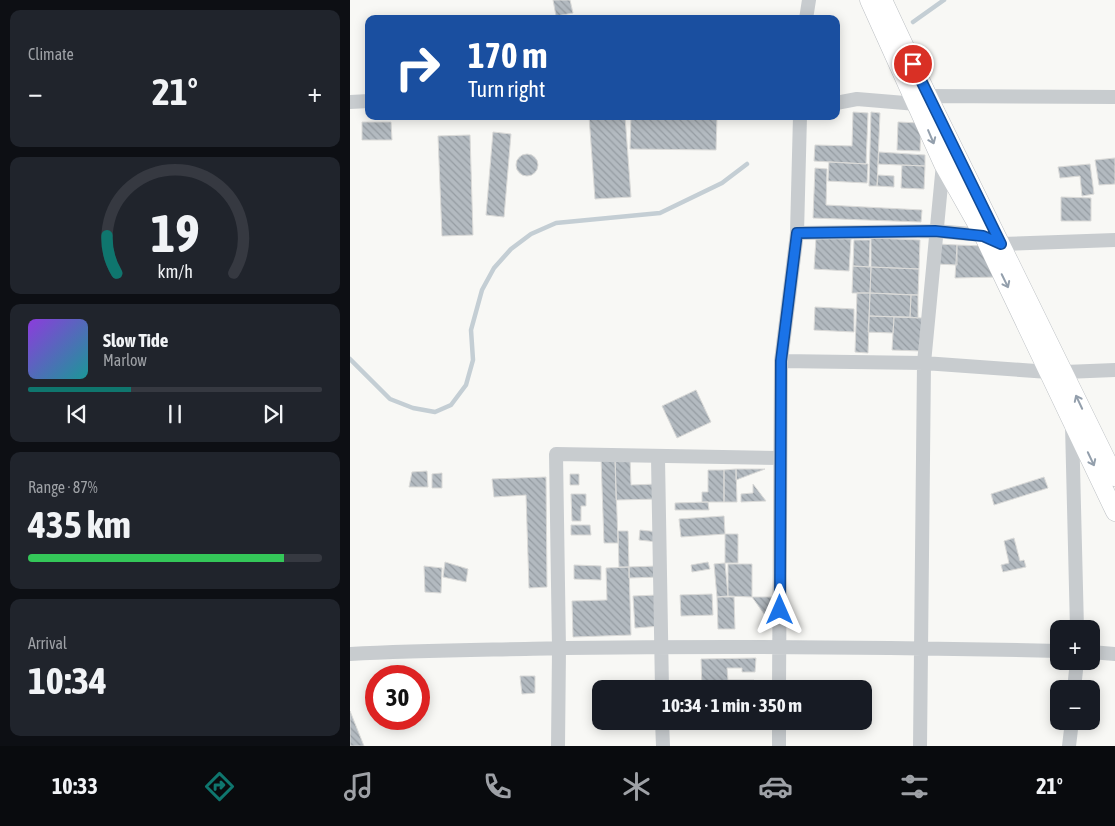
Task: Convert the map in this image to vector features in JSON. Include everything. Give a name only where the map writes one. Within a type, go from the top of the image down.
[{"type":"main road","points":[[870,0],[1001,244],[1057,372],[1072,420],[1115,512]]},
{"type":"main road","points":[[883,0],[922,100],[943,164],[1115,477]]},
{"type":"street","points":[[807,15],[809,0]]},
{"type":"street","points":[[840,102],[857,100],[1115,97]]},
{"type":"street","points":[[350,102],[365,101]]},
{"type":"street","points":[[779,680],[781,361],[797,233],[800,120]]},
{"type":"street","points":[[920,746],[924,363],[935,231],[943,164]]},
{"type":"street","points":[[797,233],[935,231],[983,236],[1001,244],[1115,240]]},
{"type":"street","points":[[781,361],[924,363],[1057,372],[1115,370]]},
{"type":"street","points":[[1072,420],[1077,620]]},
{"type":"street","points":[[558,746],[559,649],[556,454],[658,458],[780,458]]},
{"type":"street","points":[[658,458],[662,680]]},
{"type":"street","points":[[350,654],[461,649],[661,647],[921,647],[1050,651]]},
{"type":"street","points":[[1100,653],[1115,654]]},
{"type":"street","points":[[662,730],[663,746]]},
{"type":"street","points":[[779,730],[779,746]]},
{"type":"street","points":[[1069,746],[1071,730]]},
{"type":"building","points":[[553,0],[570,0],[573,13],[556,15]]},
{"type":"building","points":[[853,112],[868,113],[866,164],[814,161],[815,145],[852,146]]},
{"type":"building","points":[[871,112],[880,113],[877,186],[869,186]]},
{"type":"building","points":[[589,120],[625,120],[631,197],[595,199]]},
{"type":"building","points":[[631,120],[717,120],[716,150],[630,149]]},
{"type":"building","points":[[362,122],[391,122],[392,140],[362,140]]},
{"type":"building","points":[[898,122],[921,123],[920,151],[897,150]]},
{"type":"building","points":[[493,132],[511,134],[504,217],[486,215]]},
{"type":"building","points":[[470,135],[473,235],[442,236],[438,136]]},
{"type":"building","points":[[879,152],[925,155],[925,166],[878,164]]},
{"type":"building","points":[[527,154],[535,157],[538,165],[535,173],[527,176],[519,173],[516,165],[519,157]]},
{"type":"building","points":[[1115,158],[1115,184],[1099,185],[1095,160]]},
{"type":"building","points":[[829,162],[868,164],[867,183],[828,181]]},
{"type":"building","points":[[1090,164],[1094,194],[1082,196],[1080,176],[1060,178],[1058,167]]},
{"type":"building","points":[[902,165],[925,166],[924,189],[901,188]]},
{"type":"building","points":[[815,168],[827,169],[826,205],[922,210],[921,222],[813,218]]},
{"type":"building","points":[[878,175],[894,176],[894,187],[877,186]]},
{"type":"building","points":[[1061,197],[1091,198],[1091,221],[1061,221]]},
{"type":"building","points":[[816,238],[851,239],[849,271],[814,269]]},
{"type":"building","points":[[871,238],[920,240],[919,269],[871,267]]},
{"type":"building","points":[[854,240],[870,240],[869,267],[853,266]]},
{"type":"building","points":[[938,244],[957,245],[957,265],[938,264]]},
{"type":"building","points":[[957,245],[984,246],[997,277],[955,278]]},
{"type":"building","points":[[853,266],[871,267],[870,293],[852,293]]},
{"type":"building","points":[[871,267],[919,269],[918,295],[870,293]]},
{"type":"building","points":[[857,293],[870,293],[868,353],[855,352]]},
{"type":"building","points":[[870,293],[911,295],[910,317],[869,316]]},
{"type":"building","points":[[911,295],[918,295],[918,318],[910,317]]},
{"type":"building","points":[[815,307],[854,309],[854,332],[814,330]]},
{"type":"building","points":[[869,316],[894,317],[893,333],[868,332]]},
{"type":"building","points":[[894,317],[922,318],[921,351],[892,350]]},
{"type":"building","points":[[696,390],[711,422],[677,438],[662,406]]},
{"type":"building","points":[[615,457],[618,543],[604,543],[601,458]]},
{"type":"building","points":[[615,457],[630,457],[631,485],[658,484],[658,499],[616,500]]},
{"type":"building","points":[[736,469],[765,469],[736,480]]},
{"type":"building","points":[[736,469],[737,502],[724,502],[724,470]]},
{"type":"building","points":[[708,470],[724,470],[724,502],[702,502],[702,492],[708,492]]},
{"type":"building","points":[[427,471],[428,487],[409,487],[412,472]]},
{"type":"building","points":[[442,473],[442,488],[432,488],[432,474]]},
{"type":"building","points":[[570,474],[579,474],[579,485],[570,485]]},
{"type":"building","points":[[546,477],[547,587],[529,588],[526,495],[494,497],[492,479]]},
{"type":"building","points":[[1044,477],[1048,488],[994,505],[991,494]]},
{"type":"building","points":[[753,484],[766,501],[741,502],[741,494],[753,493]]},
{"type":"building","points":[[571,494],[586,494],[586,506],[581,506],[581,521],[572,521]]},
{"type":"building","points":[[708,502],[709,510],[675,510],[675,503]]},
{"type":"building","points":[[724,516],[725,534],[681,537],[679,519]]},
{"type":"building","points":[[571,525],[590,525],[591,535],[571,535]]},
{"type":"building","points":[[640,530],[659,532],[658,542],[639,540]]},
{"type":"building","points":[[618,531],[628,531],[629,567],[619,567]]},
{"type":"building","points":[[725,534],[738,534],[738,563],[725,563]]},
{"type":"building","points":[[1014,538],[1020,561],[1024,560],[1026,567],[1003,572],[1001,565],[1009,563],[1004,541]]},
{"type":"building","points":[[445,562],[468,569],[466,582],[443,577]]},
{"type":"building","points":[[708,562],[710,569],[692,572],[691,565]]},
{"type":"building","points":[[725,563],[728,596],[717,597],[714,564]]},
{"type":"building","points":[[728,564],[752,564],[752,597],[728,596]]},
{"type":"building","points":[[574,565],[601,566],[601,580],[574,579]]},
{"type":"building","points":[[424,566],[442,568],[441,593],[425,592]]},
{"type":"building","points":[[658,566],[659,577],[629,578],[629,567]]},
{"type":"building","points":[[629,567],[631,635],[573,637],[572,601],[607,600],[606,568]]},
{"type":"building","points":[[712,594],[713,615],[681,616],[680,595]]},
{"type":"building","points":[[659,595],[661,626],[635,628],[633,596]]},
{"type":"building","points":[[717,597],[734,597],[735,629],[718,629]]},
{"type":"building","points":[[752,597],[773,597],[774,628]]},
{"type":"building","points":[[756,658],[755,672],[742,672],[742,668],[727,668],[728,680],[702,680],[701,659]]},
{"type":"building","points":[[520,676],[535,676],[535,693],[522,694]]},
{"type":"building","points":[[350,711],[364,746],[350,746]]},
{"type":"waterway","points":[[913,22],[944,0]]},
{"type":"waterway","points":[[350,359],[390,399],[413,408],[435,412],[451,405],[466,385],[473,360],[471,330],[482,290],[494,268],[511,249],[531,234],[556,223],[660,213],[722,183],[747,164]]},
{"type":"route","points":[[780,610],[781,361],[797,233],[935,231],[983,236],[1001,244],[913,64]]}]
